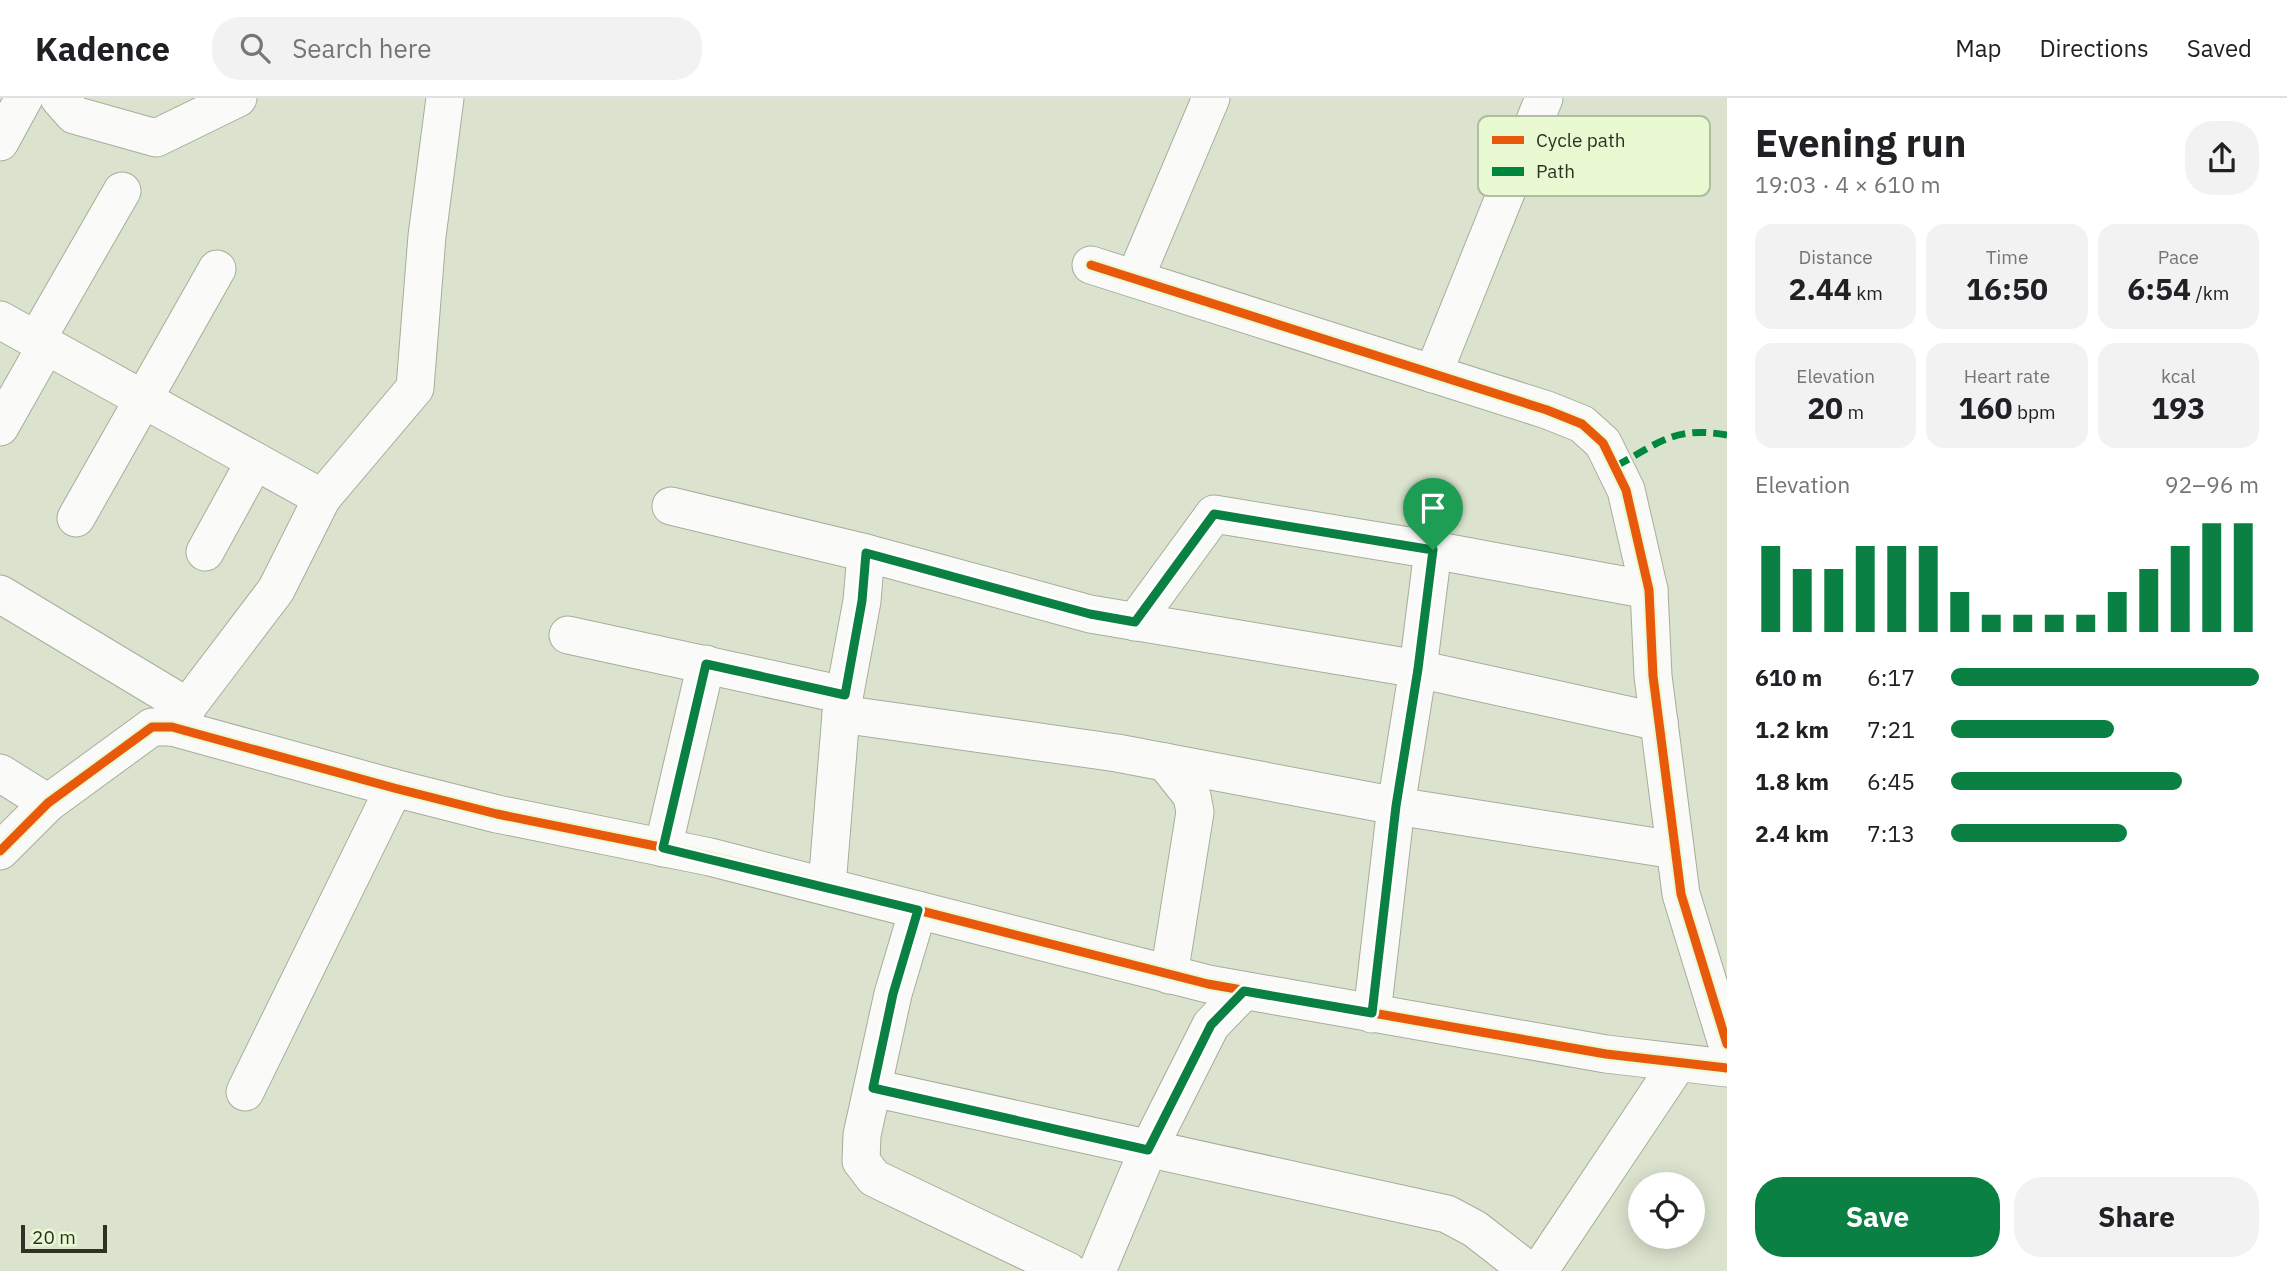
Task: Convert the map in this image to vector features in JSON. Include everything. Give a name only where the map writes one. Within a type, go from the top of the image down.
[{"type":"street","points":[[0,142],[24,98]]},
{"type":"street","points":[[73,104],[156,138],[237,98]]},
{"type":"street","points":[[0,851],[48,803],[152,727],[180,717],[276,590],[322,498],[415,388],[427,236],[445,98]]},
{"type":"street","points":[[1135,278],[1211,98]]},
{"type":"street","points":[[1537,116],[1544,98]]},
{"type":"street","points":[[0,428],[122,191]]},
{"type":"street","points":[[1433,374],[1505,196]]},
{"type":"street","points":[[1091,265],[1433,374],[1582,425],[1603,443],[1626,490],[1649,590],[1659,722],[1681,894],[1727,1044]]},
{"type":"street","points":[[76,518],[217,269]]},
{"type":"street","points":[[0,320],[322,498]]},
{"type":"street","points":[[205,552],[255,461]]},
{"type":"street","points":[[671,506],[866,553],[1090,614],[1418,669],[1659,722]]},
{"type":"street","points":[[1135,622],[1214,514],[1433,550],[1649,590]]},
{"type":"street","points":[[1372,1013],[1396,806],[1418,669],[1433,550]]},
{"type":"street","points":[[827,886],[843,704],[862,601],[866,553]]},
{"type":"street","points":[[0,594],[180,717],[394,788],[497,814],[663,848],[827,886],[1169,975],[1244,991],[1606,1054],[1727,1068]]},
{"type":"street","points":[[568,635],[706,664],[843,704],[1396,806],[1675,850]]},
{"type":"street","points":[[663,848],[706,664]]},
{"type":"street","points":[[1165,762],[1192,796],[1195,812],[1169,975]]},
{"type":"street","points":[[0,773],[48,803]]},
{"type":"street","points":[[245,1092],[394,788]]},
{"type":"street","points":[[918,910],[893,994],[862,1135],[861,1161],[874,1178],[1068,1271]]},
{"type":"street","points":[[1097,1271],[1148,1150],[1211,1025],[1244,991]]},
{"type":"street","points":[[1539,1271],[1678,1063]]},
{"type":"street","points":[[873,1088],[1447,1214],[1475,1229],[1529,1271]]},
{"type":"marked path","points":[[1616,466],[1669,438],[1694,433],[1727,435]]},
{"type":"cycle path","points":[[1091,265],[1547,410],[1582,424],[1603,443],[1626,490],[1649,590],[1653,676],[1681,894],[1727,1044]]},
{"type":"cycle path","points":[[0,851],[48,803],[152,727],[172,727],[497,814],[710,857],[1208,984],[1606,1054],[1727,1068]]},
{"type":"route","points":[[1214,514],[1433,550],[1418,669],[1396,806],[1372,1013],[1244,991],[1211,1025],[1148,1150],[873,1088],[893,994],[918,910],[709,857],[663,848],[706,664],[845,695],[862,601],[866,553],[1090,614],[1135,622],[1214,514]]}]
